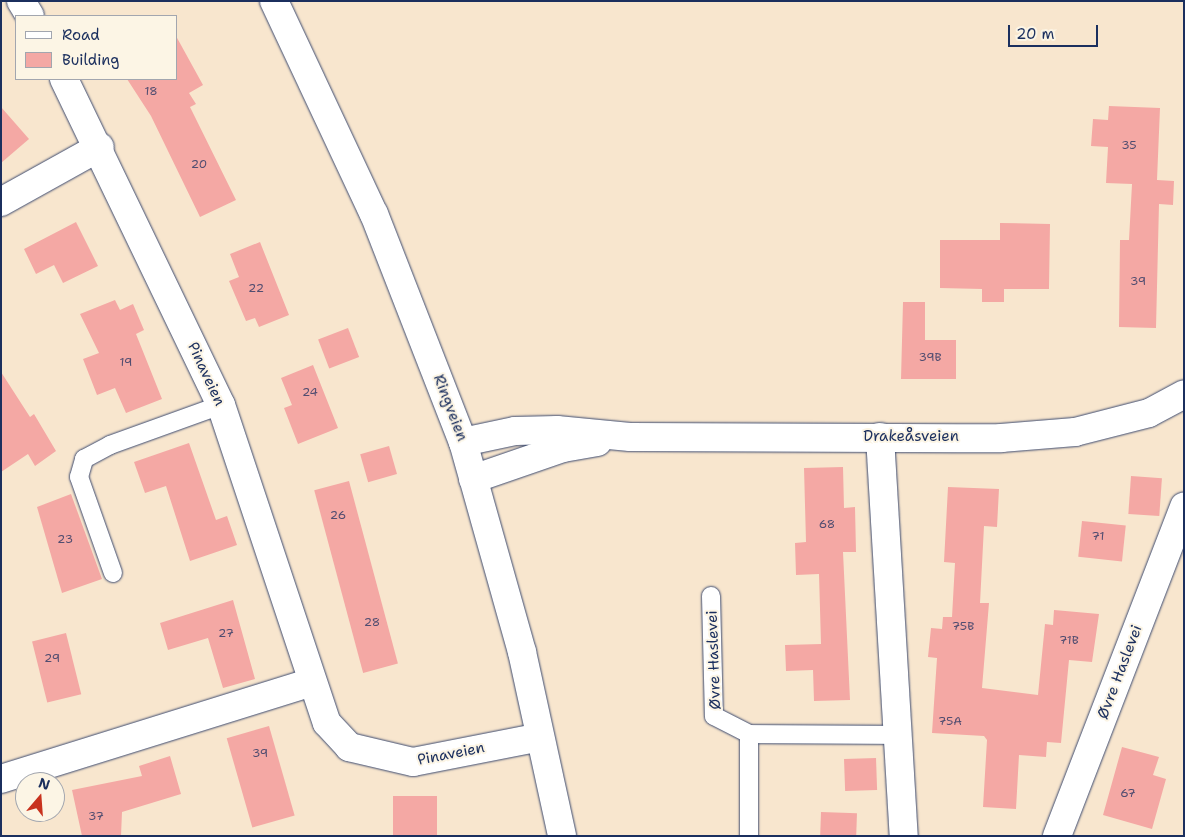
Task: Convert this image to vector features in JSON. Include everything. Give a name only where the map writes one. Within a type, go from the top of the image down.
[{"type":"street","points":[[21,1],[29,15]]},
{"type":"street","name":"Ringveien","points":[[274,1],[374,214],[464,442],[473,479],[502,571],[562,836]]},
{"type":"street","name":"Pinaveien","points":[[65,80],[100,147],[221,405],[265,527],[310,683],[326,723],[349,746],[373,756],[413,762],[540,737]]},
{"type":"street","points":[[1,202],[100,147]]},
{"type":"street","name":"Drakeåsveien","points":[[464,442],[548,430],[630,437],[880,437],[1074,432],[1149,413],[1184,394]]},
{"type":"street","name":"Drakeåsveien","points":[[473,479],[563,448],[630,437]]},
{"type":"street","points":[[880,437],[900,735],[904,836]]},
{"type":"street","name":"Øvre Haslevei","points":[[1057,836],[1184,508]]},
{"type":"street","points":[[1,779],[310,683]]},
{"type":"lane","points":[[113,573],[80,477],[84,459],[110,445],[221,405]]},
{"type":"lane","name":"Øvre Haslevei","points":[[712,596],[714,716],[749,734],[900,735]]},
{"type":"lane","points":[[749,734],[749,836]]},
{"type":"building","points":[[178,40],[203,85],[189,93],[196,104],[190,107],[236,200],[200,217],[151,116],[128,80],[178,80]]},
{"type":"building","points":[[1109,106],[1160,108],[1157,180],[1174,181],[1173,205],[1159,204],[1156,328],[1119,327],[1120,240],[1129,240],[1132,184],[1106,183],[1108,147],[1091,146],[1093,119],[1108,120]]},
{"type":"building","points":[[1,107],[29,139],[1,163]]},
{"type":"building","points":[[76,222],[98,266],[63,283],[54,265],[36,274],[24,249]]},
{"type":"building","points":[[1000,223],[1050,224],[1049,289],[1004,289],[1004,302],[982,302],[982,289],[940,288],[940,240],[1000,240]]},
{"type":"building","points":[[260,242],[289,315],[259,327],[255,318],[246,321],[229,281],[239,277],[230,254]]},
{"type":"building","points":[[115,300],[120,310],[133,304],[144,330],[136,334],[162,399],[126,413],[115,388],[97,395],[83,359],[99,353],[80,314]]},
{"type":"building","points":[[903,302],[925,302],[925,340],[956,340],[956,379],[901,379]]},
{"type":"building","points":[[348,328],[359,357],[329,368],[318,339]]},
{"type":"building","points":[[313,365],[338,428],[298,444],[284,408],[292,405],[281,378]]},
{"type":"building","points":[[1,372],[30,417],[34,414],[56,451],[35,466],[28,454],[1,472]]},
{"type":"building","points":[[189,443],[216,520],[227,516],[237,545],[190,561],[166,486],[145,493],[134,462]]},
{"type":"building","points":[[389,446],[397,474],[368,482],[360,454]]},
{"type":"building","points":[[843,467],[844,508],[855,507],[856,552],[843,552],[850,700],[814,701],[813,670],[786,671],[785,645],[821,644],[819,574],[796,575],[795,543],[806,542],[804,468]]},
{"type":"building","points":[[1131,476],[1162,478],[1159,516],[1128,514]]},
{"type":"building","points":[[349,481],[398,664],[363,673],[314,490]]},
{"type":"building","points":[[948,487],[999,489],[997,527],[984,526],[980,603],[989,603],[982,688],[1038,695],[1045,624],[1053,625],[1054,610],[1099,614],[1092,662],[1069,660],[1061,743],[1047,742],[1046,757],[1019,755],[1016,809],[983,807],[987,740],[984,736],[932,733],[937,658],[928,657],[931,628],[942,629],[943,617],[952,617],[955,563],[944,562]]},
{"type":"building","points":[[71,494],[102,579],[62,593],[37,507]]},
{"type":"building","points":[[1082,521],[1126,526],[1122,561],[1078,557]]},
{"type":"building","points":[[233,600],[255,679],[223,688],[208,638],[168,650],[160,623]]},
{"type":"building","points":[[66,633],[81,694],[47,703],[32,641]]},
{"type":"building","points":[[269,726],[295,815],[252,828],[227,738]]},
{"type":"building","points":[[1122,747],[1159,757],[1153,775],[1166,779],[1152,829],[1103,815]]},
{"type":"building","points":[[170,756],[181,794],[122,812],[121,836],[82,836],[72,790],[142,776],[139,766]]},
{"type":"building","points":[[876,758],[877,790],[845,791],[844,759]]},
{"type":"building","points":[[393,796],[437,796],[437,836],[393,836]]},
{"type":"building","points":[[821,812],[857,813],[856,836],[820,836]]}]
